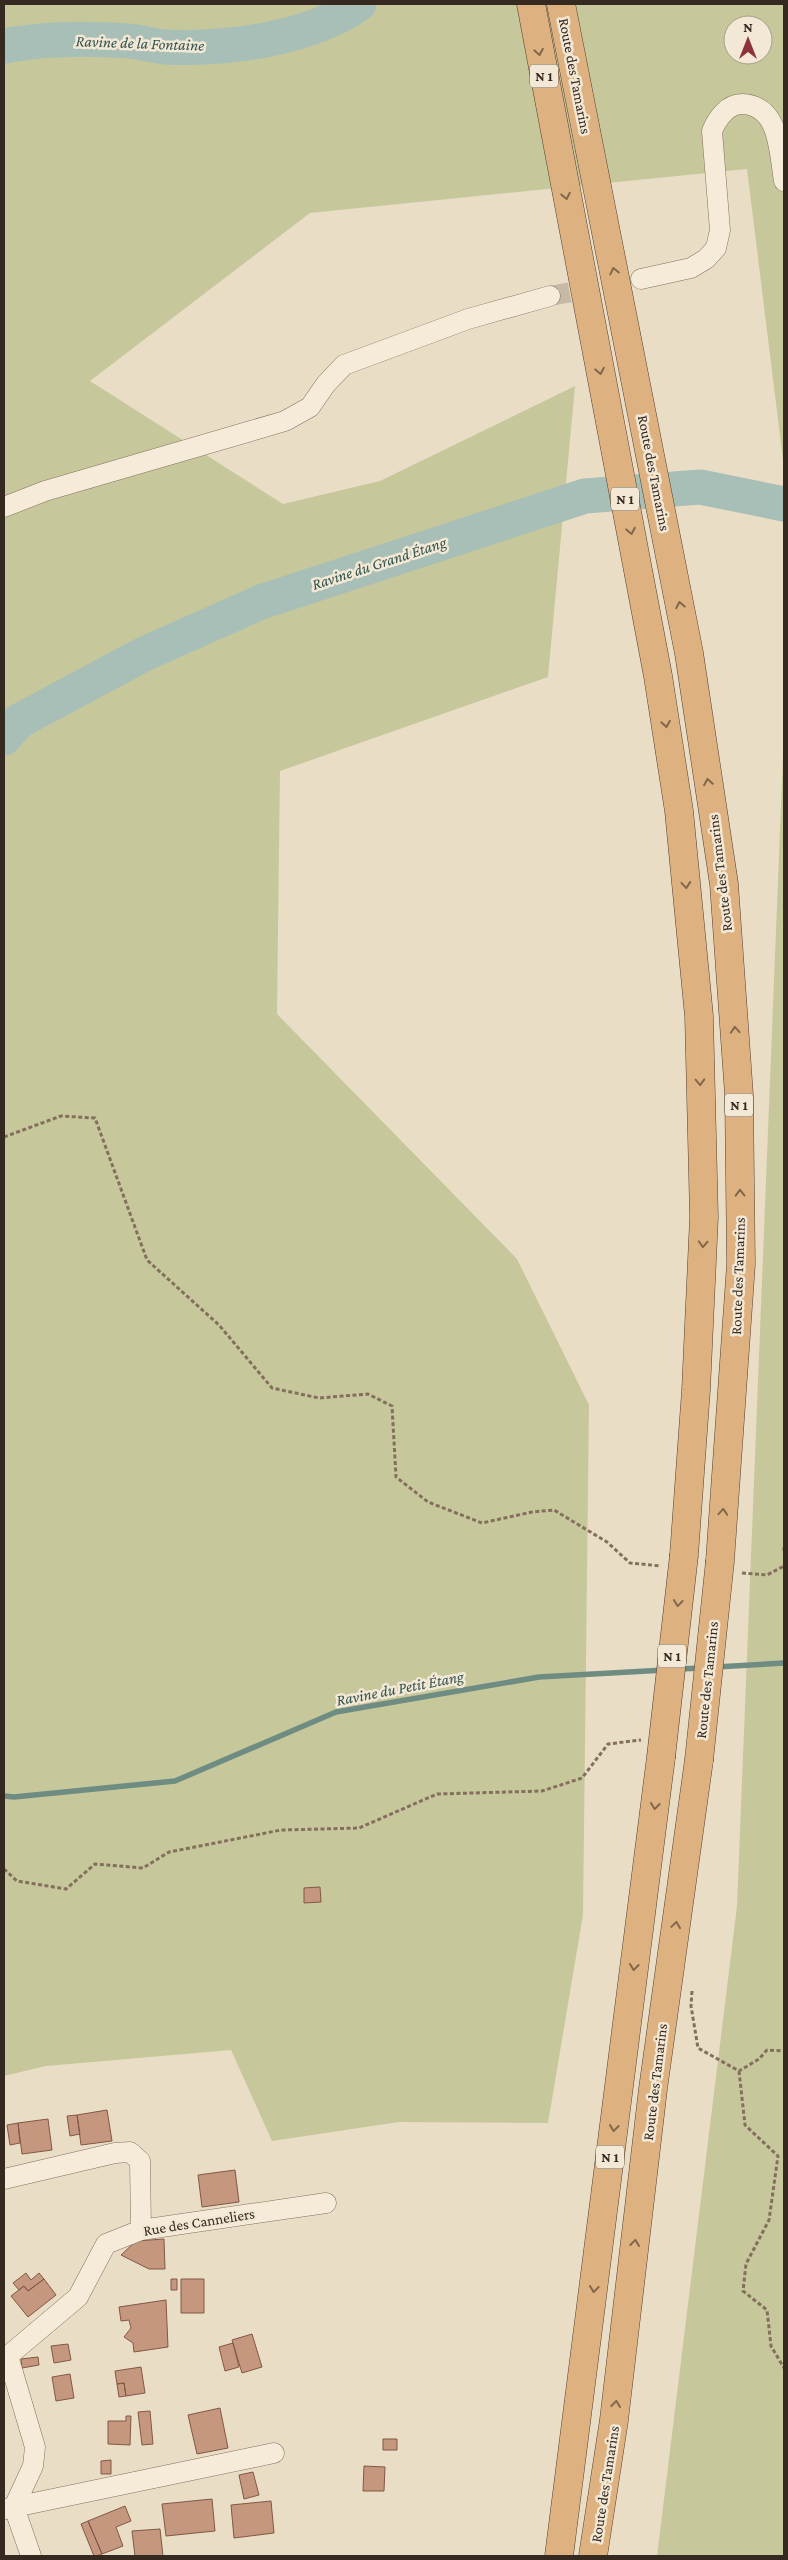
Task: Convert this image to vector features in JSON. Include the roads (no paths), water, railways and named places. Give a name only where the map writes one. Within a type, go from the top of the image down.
[{"type":"highway","name":"Route des Tamarins","points":[[530,4],[658,676],[679,811],[699,1035],[704,1217],[696,1390],[656,1749],[558,2556]]},
{"type":"highway","name":"Route des Tamarins","points":[[561,4],[689,652],[724,884],[739,1094],[741,1264],[729,1566],[698,1760],[653,2089],[614,2420],[593,2556]]},
{"type":"street","points":[[641,278],[691,268],[706,259],[716,248],[720,230],[712,131],[717,119],[726,110],[738,104],[750,104],[760,108],[768,116],[775,128],[784,181]]},
{"type":"street","points":[[4,507],[44,491],[285,421],[310,407],[326,384],[344,364],[468,319],[550,296]]},
{"type":"street","points":[[4,2178],[115,2153],[130,2152],[140,2161],[141,2230]]},
{"type":"street","name":"Rue des Canneliers","points":[[9,2508],[33,2466],[35,2447],[6,2356],[78,2297],[106,2244],[141,2230],[326,2203]]},
{"type":"street","points":[[31,2556],[9,2508],[274,2453]]},
{"type":"waterway","name":"Ravine de la Fontaine","points":[[4,46],[35,41],[82,39],[129,41],[166,47],[240,44],[292,34],[316,26],[339,16],[359,4]]},
{"type":"waterway","name":"Ravine du Grand Étang","points":[[4,738],[19,721],[144,654],[261,602],[585,496],[700,487],[784,504]]},
{"type":"waterway","name":"Ravine du Petit Étang","points":[[716,1667],[784,1663]]},
{"type":"waterway","name":"Ravine du Petit Étang","points":[[679,1669],[702,1668]]},
{"type":"waterway","name":"Ravine du Petit Étang","points":[[4,1796],[14,1797],[175,1781],[336,1712],[539,1677],[665,1670]]},
{"type":"tunnel","points":[[550,296],[630,281]]}]
